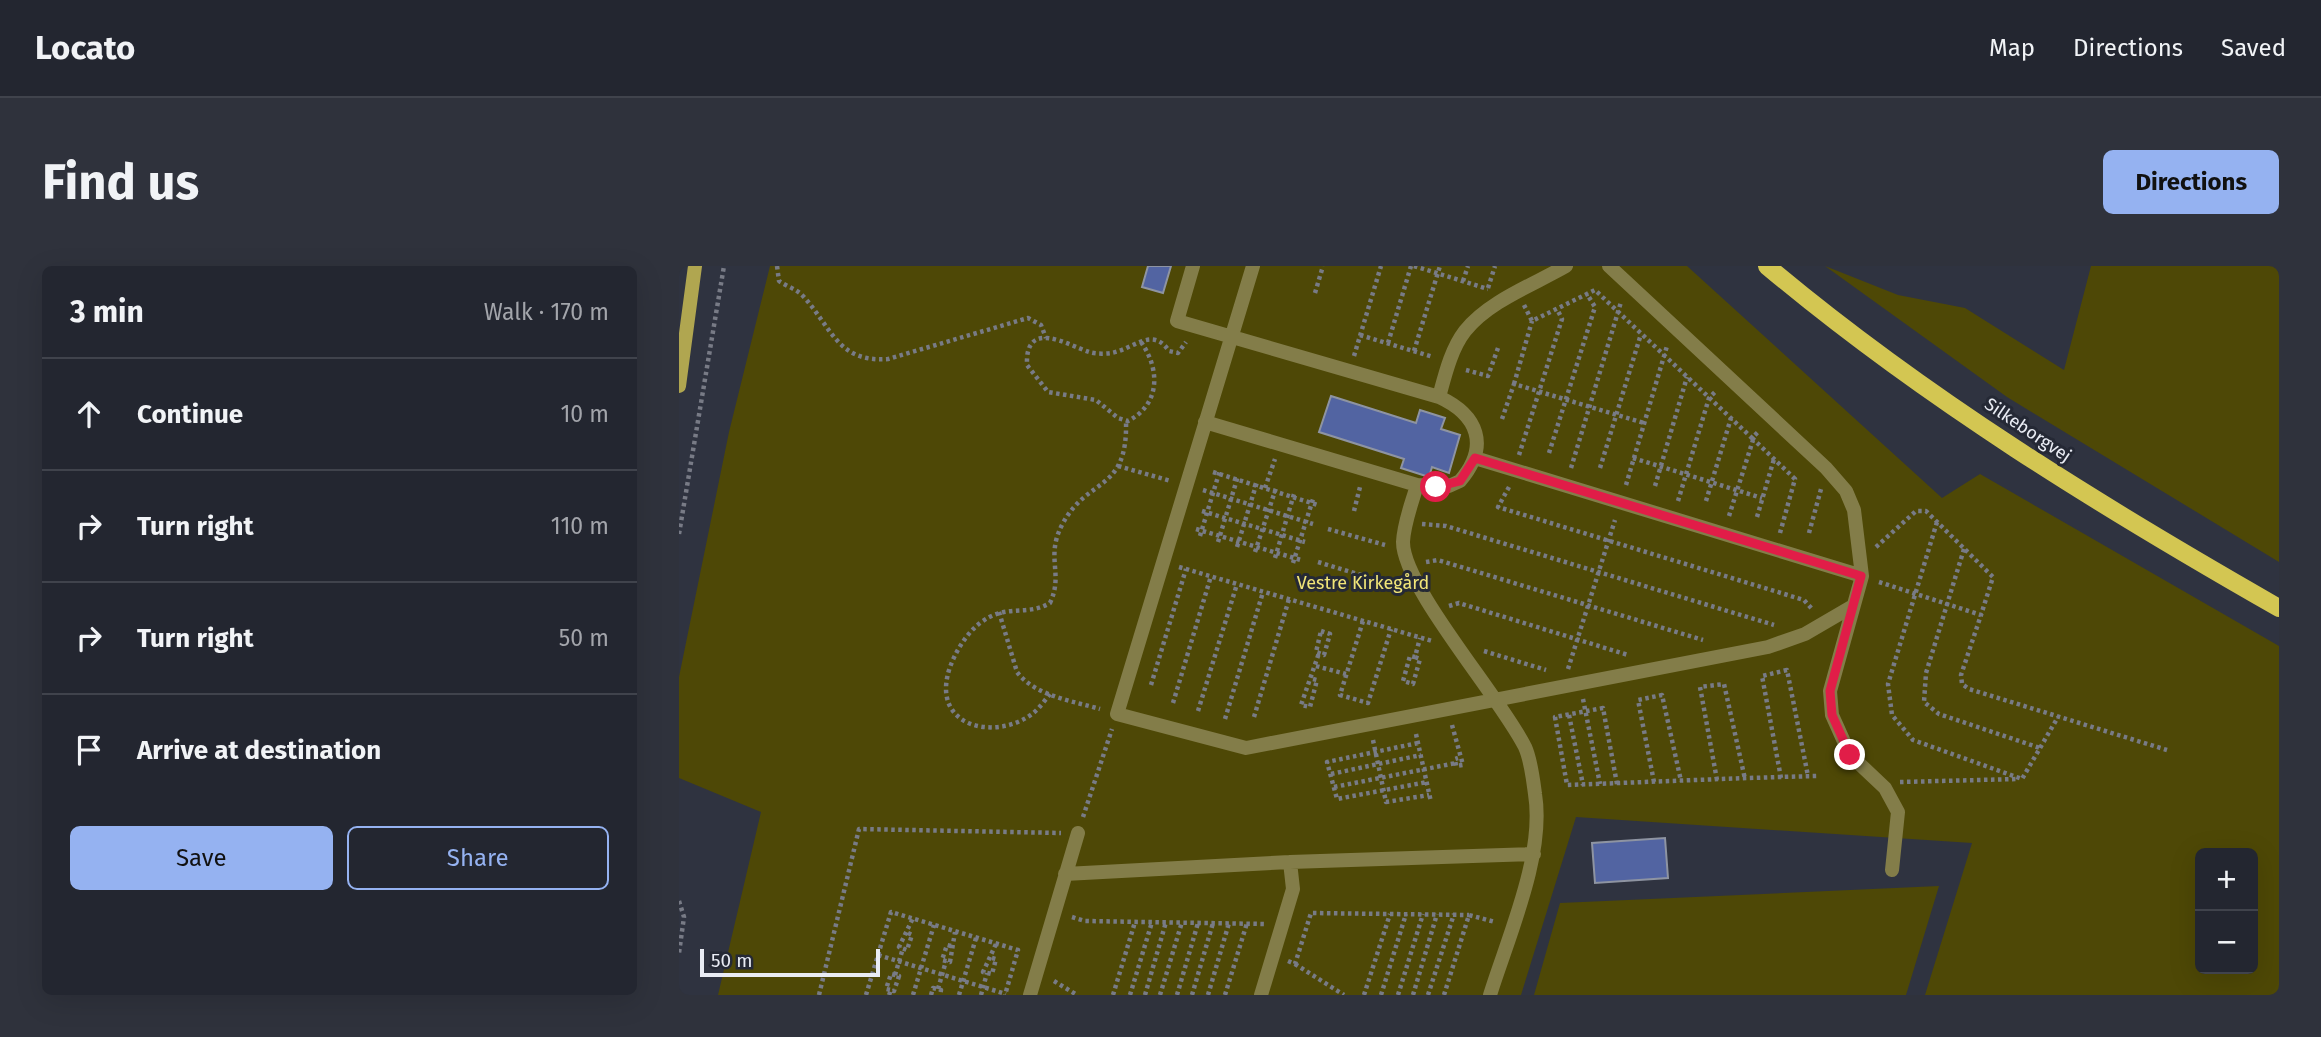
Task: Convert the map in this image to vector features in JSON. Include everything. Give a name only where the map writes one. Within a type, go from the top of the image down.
[{"type":"main road","points":[[679,386],[695,266]]},
{"type":"main road","name":"Silkeborgvej","points":[[1767,266],[1918,381],[2071,485],[2279,608]]},
{"type":"lane","points":[[1193,266],[1177,321],[1439,397],[1456,405],[1471,421],[1477,442],[1475,458],[1460,481],[1448,486],[1417,485],[1205,422]]},
{"type":"lane","points":[[1253,266],[1117,713],[1245,748],[1413,718],[1781,644],[1805,634],[1853,606]]},
{"type":"lane","points":[[1439,397],[1449,363],[1465,332],[1497,304],[1566,266]]},
{"type":"lane","points":[[1609,266],[1846,491],[1854,510],[1861,576],[1830,691],[1832,715],[1850,755],[1885,788],[1898,812],[1892,870]]},
{"type":"lane","points":[[1475,458],[1861,576]]},
{"type":"lane","points":[[1417,485],[1406,522],[1403,544],[1409,564],[1433,610],[1499,701],[1526,749],[1536,797],[1534,854],[1490,995]]},
{"type":"lane","points":[[1030,995],[1078,833]]},
{"type":"lane","points":[[1065,874],[1290,862],[1534,854]]},
{"type":"lane","points":[[1261,995],[1293,889],[1290,862]]},
{"type":"path","points":[[679,534],[724,266]]},
{"type":"path","points":[[778,266],[779,281],[800,292],[853,356],[868,361],[888,359],[1028,318],[1041,325],[1046,338]]},
{"type":"path","points":[[1315,293],[1323,266]]},
{"type":"path","points":[[1350,371],[1381,266]]},
{"type":"path","points":[[1388,344],[1413,266],[1488,289],[1497,304]]},
{"type":"path","points":[[1414,351],[1440,266]]},
{"type":"path","points":[[1463,281],[1468,266]]},
{"type":"path","points":[[1488,289],[1495,266]]},
{"type":"path","points":[[1566,486],[1622,299],[1633,289]]},
{"type":"path","points":[[1532,321],[1595,290],[1731,418],[1795,479],[1775,550]]},
{"type":"path","points":[[1502,419],[1532,321],[1517,293]]},
{"type":"path","points":[[1549,453],[1595,307],[1587,294]]},
{"type":"path","points":[[1126,421],[1097,400],[1057,396],[1041,386],[1027,365],[1027,356],[1036,342],[1046,338],[1066,340],[1096,354],[1111,353],[1153,338],[1160,340],[1170,351],[1181,352],[1196,327]]},
{"type":"path","points":[[1600,468],[1641,334]]},
{"type":"path","points":[[1360,335],[1488,376],[1497,348]]},
{"type":"path","points":[[1126,421],[1146,408],[1155,387],[1154,365],[1141,342]]},
{"type":"path","points":[[1655,486],[1687,377]]},
{"type":"path","points":[[1673,518],[1709,398],[1727,377]]},
{"type":"path","points":[[1514,384],[1644,423]]},
{"type":"path","points":[[1706,501],[1731,418]]},
{"type":"path","points":[[1723,534],[1753,439],[1771,418]]},
{"type":"path","points":[[1050,694],[1031,715],[1003,725],[971,723],[954,716],[947,706],[945,681],[963,641],[979,624],[999,612],[1033,610],[1050,603],[1056,582],[1052,551],[1062,523],[1075,504],[1111,479],[1126,448],[1126,421]]},
{"type":"path","points":[[1633,458],[1762,498]]},
{"type":"path","points":[[1757,517],[1774,459]]},
{"type":"path","points":[[1265,488],[1274,461]]},
{"type":"path","points":[[1118,466],[1313,524]]},
{"type":"path","points":[[1354,511],[1365,469]]},
{"type":"path","points":[[1312,501],[1296,561],[1199,532],[1218,472],[1312,501],[1318,505]]},
{"type":"path","points":[[1809,533],[1822,484],[1833,476]]},
{"type":"path","points":[[1219,539],[1238,478]]},
{"type":"path","points":[[1238,545],[1257,484]]},
{"type":"path","points":[[1256,550],[1275,489]]},
{"type":"path","points":[[1275,555],[1293,495]]},
{"type":"path","points":[[1981,615],[1861,576],[1874,548],[1916,510],[1926,511],[1993,577],[1981,615],[1961,675],[1962,684],[1969,689],[2167,750]]},
{"type":"path","points":[[1205,511],[1303,541]]},
{"type":"path","points":[[1406,522],[1446,526],[1776,625],[1781,644]]},
{"type":"path","points":[[1937,522],[1888,684],[1892,715],[1913,740],[2022,779]]},
{"type":"path","points":[[1328,529],[1382,545],[1403,544]]},
{"type":"path","points":[[1964,549],[1926,673],[1924,702],[1939,714],[2040,748]]},
{"type":"path","points":[[1409,564],[1439,560],[1602,608],[1706,641],[1713,658]]},
{"type":"path","points":[[1163,562],[1439,643],[1450,634]]},
{"type":"path","points":[[1318,562],[1399,587],[1418,582]]},
{"type":"path","points":[[1151,685],[1186,569]]},
{"type":"path","points":[[1173,704],[1211,576]]},
{"type":"path","points":[[1198,711],[1237,584]]},
{"type":"path","points":[[1225,719],[1263,592]]},
{"type":"path","points":[[1254,717],[1289,599]]},
{"type":"path","points":[[1433,610],[1459,603],[1641,659],[1647,670]]},
{"type":"path","points":[[999,612],[1017,672],[1023,680],[1050,694],[1117,713]]},
{"type":"path","points":[[1363,621],[1340,695],[1369,703],[1391,629]]},
{"type":"path","points":[[1313,680],[1321,631],[1330,634],[1324,655],[1319,653]]},
{"type":"path","points":[[1415,657],[1420,638]]},
{"type":"path","points":[[1467,657],[1483,651],[1555,672]]},
{"type":"path","points":[[1411,656],[1415,657],[1420,659],[1413,684],[1403,681],[1411,656]]},
{"type":"path","points":[[1316,666],[1346,674]]},
{"type":"path","points":[[1781,778],[1762,676],[1787,670],[1808,776]]},
{"type":"path","points":[[1308,678],[1313,680],[1317,680],[1310,707],[1301,705],[1308,678]]},
{"type":"path","points":[[1579,684],[1600,784]]},
{"type":"path","points":[[1717,780],[1700,687],[1724,684],[1745,779]]},
{"type":"path","points":[[1654,782],[1638,700],[1662,695],[1681,781]]},
{"type":"path","points":[[1617,783],[1603,708],[1555,717],[1553,722],[1567,785],[1817,776]]},
{"type":"path","points":[[1334,787],[1457,761],[1449,711]]},
{"type":"path","points":[[1569,715],[1583,785]]},
{"type":"path","points":[[2022,779],[2058,716]]},
{"type":"path","points":[[1413,718],[1431,802]]},
{"type":"path","points":[[1370,725],[1386,802],[1429,794]]},
{"type":"path","points":[[1418,743],[1327,762],[1337,799],[1427,782]]},
{"type":"path","points":[[1086,809],[1107,746]]},
{"type":"path","points":[[1331,774],[1421,755]]},
{"type":"path","points":[[1885,788],[1895,782],[2022,779]]},
{"type":"path","points":[[819,995],[859,829],[1078,833]]},
{"type":"path","points":[[679,901],[684,917],[679,953]]},
{"type":"path","points":[[1055,911],[1085,921],[1247,923],[1281,928]]},
{"type":"path","points":[[866,995],[878,955],[891,912],[1018,950],[1006,995],[878,955]]},
{"type":"path","points":[[1295,964],[1311,913],[1469,915],[1511,927]]},
{"type":"path","points":[[1364,995],[1390,914]]},
{"type":"path","points":[[1381,995],[1406,914]]},
{"type":"path","points":[[1398,995],[1423,914]]},
{"type":"path","points":[[1413,995],[1437,914]]},
{"type":"path","points":[[1428,995],[1454,914]]},
{"type":"path","points":[[1444,995],[1469,915]]},
{"type":"path","points":[[890,993],[886,989],[891,974],[895,975],[903,948],[907,950],[912,935],[908,933],[913,918]]},
{"type":"path","points":[[1114,995],[1136,922]]},
{"type":"path","points":[[1130,995],[1152,922]]},
{"type":"path","points":[[1145,995],[1166,922]]},
{"type":"path","points":[[1160,995],[1182,922]]},
{"type":"path","points":[[1177,995],[1198,923]]},
{"type":"path","points":[[1192,995],[1213,923]]},
{"type":"path","points":[[1208,995],[1229,923]]},
{"type":"path","points":[[1225,995],[1247,923]]},
{"type":"path","points":[[913,995],[935,925]]},
{"type":"path","points":[[931,995],[933,988],[939,992],[946,961],[950,962],[955,947],[951,946],[955,932]]},
{"type":"path","points":[[959,995],[976,938]]},
{"type":"path","points":[[981,995],[987,973],[992,974],[996,959],[992,958],[996,944]]},
{"type":"path","points":[[1272,957],[1295,964],[1343,995]]},
{"type":"path","points":[[1037,970],[1077,995]]},
{"type":"green space","name":"Vestre Kirkegård","points":[[770,266],[1687,266],[1942,498],[1980,474],[2279,646],[2279,995],[1925,995],[1972,843],[1576,817],[1521,995],[718,995],[761,812],[679,778],[679,677],[729,432]]},
{"type":"green space","points":[[1825,266],[1898,295],[1965,308],[2064,370],[2091,266],[2279,266],[2279,562],[2007,397]]},
{"type":"green space","points":[[1939,886],[1906,995],[1534,995],[1560,903]]},
{"type":"building","points":[[1148,266],[1171,266],[1163,293],[1142,287]]},
{"type":"building","points":[[1331,396],[1416,423],[1420,410],[1445,418],[1441,429],[1460,435],[1449,473],[1432,467],[1429,477],[1401,468],[1404,459],[1319,432]]},
{"type":"building","points":[[1665,838],[1668,878],[1595,883],[1592,843]]},
{"type":"route","points":[[1436,487],[1460,481],[1475,458],[1861,576],[1830,691],[1832,715],[1850,755]]}]
